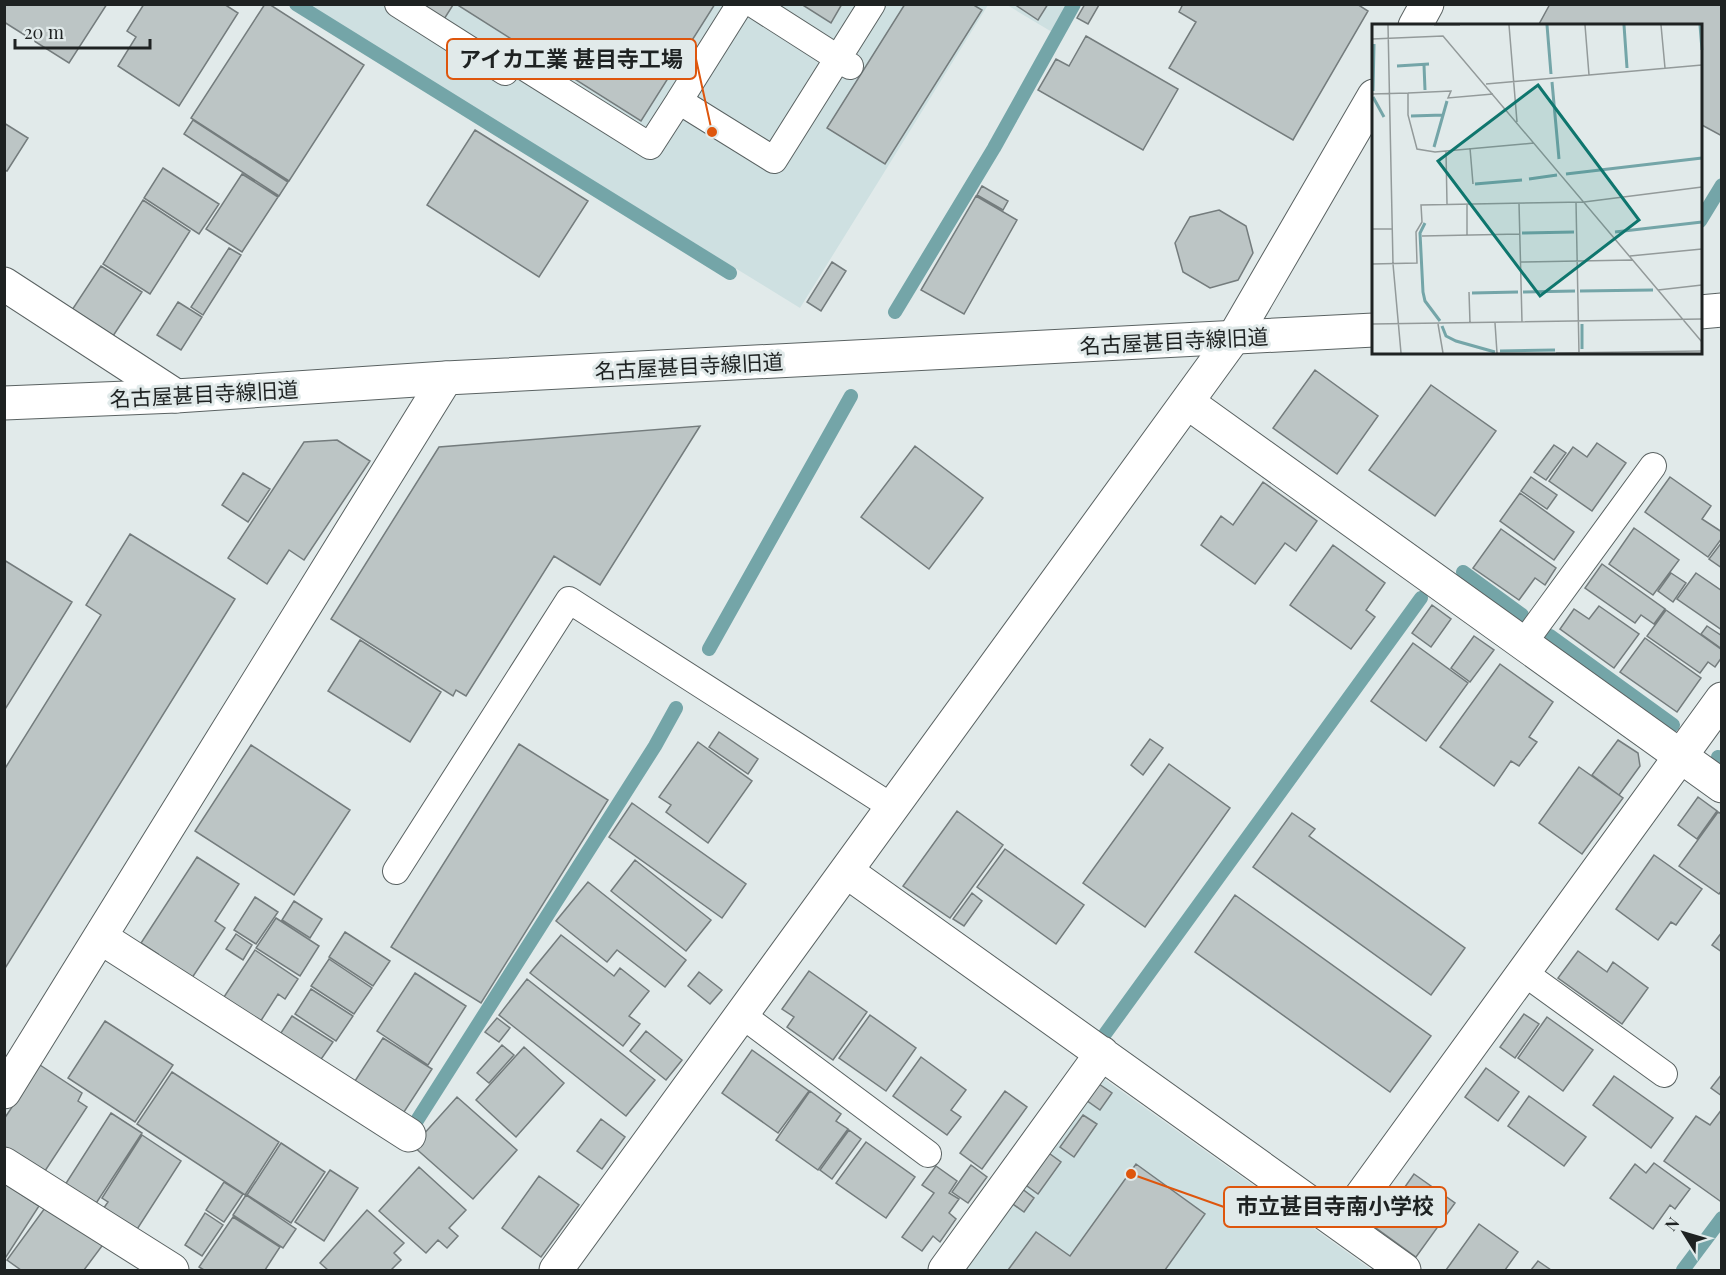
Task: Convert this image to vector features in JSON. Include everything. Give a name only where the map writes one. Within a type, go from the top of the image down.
[{"type":"street","points":[[1415,24],[1427,4]]},
{"type":"street","points":[[556,1270],[1234,337],[1372,99]]},
{"type":"street","points":[[4,284],[176,396]]},
{"type":"street","points":[[1702,312],[1722,310]]},
{"type":"street","name":"名古屋甚目寺線旧道","points":[[4,403],[176,396],[446,378],[1372,330]]},
{"type":"street","points":[[4,1092],[446,378]]},
{"type":"street","points":[[1187,402],[1722,786]]},
{"type":"street","points":[[1341,1224],[1722,699]]},
{"type":"street","points":[[846,871],[1404,1270]]},
{"type":"street","points":[[100,937],[409,1136]]},
{"type":"street","points":[[945,1270],[1102,1053]]},
{"type":"street","points":[[4,1164],[137,1261],[172,1270]]},
{"type":"lane","points":[[398,4],[505,72],[513,60],[650,146],[740,4]]},
{"type":"lane","points":[[753,4],[844,62]]},
{"type":"lane","points":[[679,101],[774,160],[844,62],[872,4]]},
{"type":"lane","points":[[1523,644],[1653,466]]},
{"type":"lane","points":[[396,871],[569,600],[892,807]]},
{"type":"lane","points":[[1523,972],[1664,1074]]},
{"type":"lane","points":[[742,1015],[928,1154]]},
{"type":"shaded area","points":[[308,5],[988,5],[800,308]]},
{"type":"shaded area","points":[[1007,5],[1067,5],[1052,32]]},
{"type":"shaded area","points":[[1103,1078],[1372,1270],[955,1270]]},
{"type":"building","points":[[4,4],[107,4],[69,63],[4,22]]},
{"type":"building","points":[[144,4],[224,4],[238,13],[179,106],[118,66],[136,37],[127,31]]},
{"type":"building","points":[[265,4],[269,4],[364,65],[289,181],[191,118]]},
{"type":"building","points":[[410,4],[453,5],[441,24]]},
{"type":"building","points":[[456,4],[715,4],[641,121]]},
{"type":"building","points":[[801,4],[842,4],[831,23]]},
{"type":"building","points":[[905,4],[972,4],[982,10],[885,164],[827,128]]},
{"type":"building","points":[[1014,4],[1048,4],[1038,20]]},
{"type":"building","points":[[1085,4],[1099,5],[1088,24],[1077,18]]},
{"type":"building","points":[[1183,4],[1357,4],[1368,11],[1293,140],[1169,68],[1196,22],[1179,12]]},
{"type":"building","points":[[1550,4],[1722,4],[1722,136],[1702,125],[1702,24],[1539,24]]},
{"type":"building","points":[[1086,36],[1178,89],[1143,150],[1038,90],[1056,59],[1069,66]]},
{"type":"building","points":[[193,120],[288,182],[279,196],[184,134]]},
{"type":"building","points":[[4,123],[28,138],[7,171],[4,170]]},
{"type":"building","points":[[475,130],[588,201],[539,277],[427,205]]},
{"type":"building","points":[[163,168],[219,204],[199,234],[144,198]]},
{"type":"building","points":[[242,174],[278,197],[242,252],[206,229]]},
{"type":"building","points":[[982,186],[1008,201],[1003,210],[977,195]]},
{"type":"building","points":[[976,196],[1017,220],[964,314],[921,290]]},
{"type":"building","points":[[143,200],[190,231],[150,294],[103,264]]},
{"type":"building","points":[[1219,210],[1246,226],[1253,253],[1238,280],[1210,288],[1183,272],[1175,243],[1190,217]]},
{"type":"building","points":[[229,248],[241,255],[203,315],[191,307]]},
{"type":"building","points":[[832,262],[846,271],[821,311],[807,302]]},
{"type":"building","points":[[101,266],[142,292],[113,336],[72,310]]},
{"type":"building","points":[[178,302],[202,317],[181,350],[157,335]]},
{"type":"building","points":[[1315,370],[1378,416],[1337,474],[1273,428]]},
{"type":"building","points":[[1431,385],[1496,431],[1435,516],[1369,470]]},
{"type":"building","points":[[700,426],[600,585],[554,556],[466,696],[456,690],[453,696],[331,619],[439,447]]},
{"type":"building","points":[[337,440],[370,461],[304,560],[289,550],[267,584],[228,558],[304,442]]},
{"type":"building","points":[[1597,443],[1626,463],[1592,511],[1549,481],[1573,447],[1587,457]]},
{"type":"building","points":[[1554,445],[1566,453],[1546,480],[1534,472]]},
{"type":"building","points":[[915,446],[983,498],[929,569],[861,517]]},
{"type":"building","points":[[243,473],[270,489],[248,522],[222,505]]},
{"type":"building","points":[[1531,477],[1557,495],[1547,509],[1521,491]]},
{"type":"building","points":[[1670,477],[1711,506],[1702,519],[1722,532],[1722,538],[1708,557],[1645,512]]},
{"type":"building","points":[[1263,482],[1317,521],[1296,551],[1285,543],[1255,584],[1201,545],[1221,516],[1233,525]]},
{"type":"building","points":[[1520,493],[1574,532],[1554,560],[1500,521]]},
{"type":"building","points":[[1634,528],[1679,560],[1653,595],[1609,564]]},
{"type":"building","points":[[1501,529],[1556,568],[1545,585],[1535,578],[1519,600],[1473,568]]},
{"type":"building","points":[[130,534],[235,599],[4,970],[4,770],[101,615],[86,605]]},
{"type":"building","points":[[1722,542],[1722,568],[1709,559]]},
{"type":"building","points":[[1333,545],[1385,583],[1366,610],[1375,617],[1351,649],[1290,605]]},
{"type":"building","points":[[4,560],[72,602],[4,711]]},
{"type":"building","points":[[1602,564],[1665,609],[1654,624],[1641,615],[1635,623],[1585,588]]},
{"type":"building","points":[[1671,573],[1686,583],[1673,602],[1658,591]]},
{"type":"building","points":[[1696,573],[1722,591],[1722,630],[1677,599]]},
{"type":"building","points":[[1432,605],[1451,619],[1431,647],[1412,633]]},
{"type":"building","points":[[1599,606],[1639,634],[1614,668],[1560,629],[1574,609],[1589,619]]},
{"type":"building","points":[[1666,610],[1722,650],[1722,657],[1715,667],[1708,662],[1700,673],[1647,636]]},
{"type":"building","points":[[1707,626],[1722,636],[1722,649],[1701,634]]},
{"type":"building","points":[[1474,636],[1494,650],[1470,682],[1451,668]]},
{"type":"building","points":[[1645,638],[1701,678],[1677,712],[1620,672]]},
{"type":"building","points":[[360,640],[441,692],[410,742],[328,691]]},
{"type":"building","points":[[1413,643],[1468,683],[1426,741],[1371,701]]},
{"type":"building","points":[[1500,664],[1553,702],[1529,737],[1537,742],[1519,766],[1511,761],[1494,786],[1440,747]]},
{"type":"building","points":[[719,732],[758,759],[748,774],[709,747]]},
{"type":"building","points":[[1150,739],[1163,748],[1143,775],[1131,765]]},
{"type":"building","points":[[1618,740],[1638,753],[1640,766],[1619,795],[1592,775]]},
{"type":"building","points":[[698,742],[752,781],[708,843],[666,812],[671,805],[659,797]]},
{"type":"building","points":[[519,744],[608,800],[481,1003],[391,947]]},
{"type":"building","points":[[251,745],[350,810],[294,895],[195,831]]},
{"type":"building","points":[[1169,764],[1230,808],[1145,927],[1083,883]]},
{"type":"building","points":[[1579,767],[1623,798],[1582,854],[1539,823]]},
{"type":"building","points":[[1698,797],[1717,811],[1697,839],[1678,825]]},
{"type":"building","points":[[632,803],[746,884],[722,918],[609,837]]},
{"type":"building","points":[[957,811],[1003,845],[950,918],[903,886]]},
{"type":"building","points":[[1718,812],[1722,814],[1722,890],[1719,894],[1679,866]]},
{"type":"building","points":[[1292,813],[1315,829],[1309,836],[1465,948],[1431,995],[1253,867]]},
{"type":"building","points":[[1005,849],[1084,905],[1056,944],[977,887]]},
{"type":"building","points":[[1654,855],[1702,889],[1676,925],[1671,922],[1658,940],[1616,909]]},
{"type":"building","points":[[197,857],[239,884],[215,921],[225,928],[188,984],[154,961],[158,954],[141,943]]},
{"type":"building","points":[[635,860],[711,920],[686,951],[611,891]]},
{"type":"building","points":[[588,882],[686,960],[665,987],[617,950],[607,962],[556,921]]},
{"type":"building","points":[[972,893],[982,901],[964,926],[953,919]]},
{"type":"building","points":[[1235,895],[1431,1036],[1390,1092],[1195,952]]},
{"type":"building","points":[[255,897],[278,912],[256,944],[234,930]]},
{"type":"building","points":[[294,901],[322,919],[310,938],[282,920]]},
{"type":"building","points":[[276,918],[319,946],[300,976],[256,948]]},
{"type":"building","points":[[345,932],[390,961],[373,986],[329,957]]},
{"type":"building","points":[[1722,932],[1722,952],[1712,945]]},
{"type":"building","points":[[236,934],[252,945],[243,960],[226,949]]},
{"type":"building","points":[[561,935],[614,976],[620,968],[649,991],[629,1016],[640,1024],[623,1046],[530,973]]},
{"type":"building","points":[[255,950],[298,979],[285,999],[278,994],[255,1030],[218,1006]]},
{"type":"building","points":[[1578,951],[1607,972],[1613,962],[1648,988],[1622,1024],[1558,978]]},
{"type":"building","points":[[329,959],[372,988],[354,1014],[311,986]]},
{"type":"building","points":[[809,971],[867,1012],[833,1060],[787,1027],[794,1017],[782,1009]]},
{"type":"building","points":[[699,972],[722,990],[710,1004],[688,986]]},
{"type":"building","points":[[415,973],[466,1006],[428,1065],[377,1031]]},
{"type":"building","points":[[527,979],[655,1080],[626,1116],[499,1015]]},
{"type":"building","points":[[311,989],[353,1016],[336,1041],[295,1014]]},
{"type":"building","points":[[1524,1014],[1539,1024],[1515,1058],[1500,1047]]},
{"type":"building","points":[[870,1015],[916,1048],[886,1091],[839,1058]]},
{"type":"building","points":[[292,1016],[333,1042],[315,1068],[275,1042]]},
{"type":"building","points":[[1547,1017],[1593,1050],[1563,1091],[1518,1058]]},
{"type":"building","points":[[497,1018],[510,1028],[499,1042],[485,1032]]},
{"type":"building","points":[[105,1021],[173,1065],[135,1122],[68,1078]]},
{"type":"building","points":[[646,1031],[682,1060],[666,1080],[630,1051]]},
{"type":"building","points":[[383,1038],[432,1069],[402,1115],[353,1084]]},
{"type":"building","points":[[502,1045],[514,1055],[489,1083],[477,1073]]},
{"type":"building","points":[[524,1047],[564,1083],[516,1137],[476,1100]]},
{"type":"building","points":[[752,1050],[809,1091],[778,1133],[722,1093]]},
{"type":"building","points":[[921,1057],[966,1090],[951,1110],[961,1117],[947,1135],[893,1096]]},
{"type":"building","points":[[40,1065],[82,1093],[78,1101],[87,1107],[43,1174],[4,1149],[4,1119]]},
{"type":"building","points":[[1486,1068],[1519,1092],[1498,1121],[1465,1097]]},
{"type":"building","points":[[172,1072],[279,1142],[245,1195],[137,1124]]},
{"type":"building","points":[[1722,1074],[1722,1096],[1711,1088]]},
{"type":"building","points":[[1614,1076],[1673,1118],[1651,1148],[1593,1105]]},
{"type":"building","points":[[1099,1084],[1112,1093],[1100,1110],[1086,1100]]},
{"type":"building","points":[[810,1091],[841,1114],[836,1121],[848,1129],[818,1170],[776,1140]]},
{"type":"building","points":[[1005,1091],[1027,1107],[982,1169],[960,1153]]},
{"type":"building","points":[[1529,1096],[1586,1137],[1564,1166],[1508,1126]]},
{"type":"building","points":[[457,1097],[517,1150],[473,1199],[413,1146]]},
{"type":"building","points":[[1722,1109],[1722,1200],[1720,1201],[1664,1161],[1696,1116],[1710,1125]]},
{"type":"building","points":[[111,1113],[142,1133],[93,1208],[63,1188]]},
{"type":"building","points":[[1083,1115],[1097,1124],[1074,1157],[1060,1147]]},
{"type":"building","points":[[601,1119],[625,1137],[602,1169],[577,1151]]},
{"type":"building","points":[[849,1130],[861,1139],[832,1179],[820,1170]]},
{"type":"building","points":[[142,1135],[181,1161],[134,1234],[101,1212],[108,1202],[102,1198]]},
{"type":"building","points":[[866,1142],[915,1177],[886,1218],[836,1183]]},
{"type":"building","points":[[281,1143],[325,1172],[291,1223],[247,1195]]},
{"type":"building","points":[[1046,1151],[1061,1162],[1038,1194],[1023,1183]]},
{"type":"building","points":[[1654,1163],[1690,1189],[1675,1209],[1670,1205],[1653,1229],[1610,1198],[1635,1164],[1646,1173]]},
{"type":"building","points":[[1136,1164],[1205,1214],[1165,1270],[1008,1270],[1036,1232],[1070,1256]]},
{"type":"building","points":[[971,1165],[987,1177],[968,1203],[952,1192]]},
{"type":"building","points":[[936,1166],[957,1181],[949,1193],[959,1199],[949,1213],[956,1219],[940,1242],[933,1236],[922,1251],[902,1237],[934,1193],[922,1185]]},
{"type":"building","points":[[419,1167],[466,1210],[449,1228],[458,1236],[447,1248],[438,1240],[426,1253],[379,1211]]},
{"type":"building","points":[[330,1170],[358,1188],[324,1241],[295,1222]]},
{"type":"building","points":[[1414,1174],[1455,1203],[1416,1257],[1376,1228]]},
{"type":"building","points":[[539,1176],[579,1205],[541,1257],[502,1228]]},
{"type":"building","points":[[224,1182],[243,1194],[224,1222],[206,1210]]},
{"type":"building","points":[[4,1183],[39,1206],[4,1260]]},
{"type":"building","points":[[1021,1188],[1034,1198],[1024,1212],[1010,1202]]},
{"type":"building","points":[[246,1195],[296,1229],[283,1248],[233,1215]]},
{"type":"building","points":[[50,1201],[105,1242],[84,1270],[21,1270],[7,1260]]},
{"type":"building","points":[[367,1210],[404,1243],[394,1253],[401,1260],[391,1270],[328,1270],[320,1263]]},
{"type":"building","points":[[205,1213],[223,1225],[202,1256],[185,1245]]},
{"type":"building","points":[[233,1217],[280,1247],[265,1270],[204,1270],[199,1267]]},
{"type":"building","points":[[1479,1224],[1518,1252],[1505,1270],[1446,1270]]},
{"type":"building","points":[[1538,1261],[1551,1270],[1531,1270]]},
{"type":"waterway","points":[[296,4],[730,273]]},
{"type":"waterway","points":[[895,312],[994,148],[1074,4]]},
{"type":"waterway","points":[[1702,218],[1722,185]]},
{"type":"waterway","points":[[709,649],[851,396]]},
{"type":"waterway","points":[[1463,572],[1522,615]]},
{"type":"waterway","points":[[1105,1034],[1421,598]]},
{"type":"waterway","points":[[1550,636],[1673,725]]},
{"type":"waterway","points":[[416,1122],[655,746],[676,708]]},
{"type":"waterway","points":[[1718,757],[1722,760]]},
{"type":"waterway","points":[[1683,1270],[1722,1218]]},
{"type":"place","name":"アイカ工業 甚目寺工場","points":[[712,132]]},
{"type":"place","name":"市立甚目寺南小学校","points":[[1131,1174]]}]
